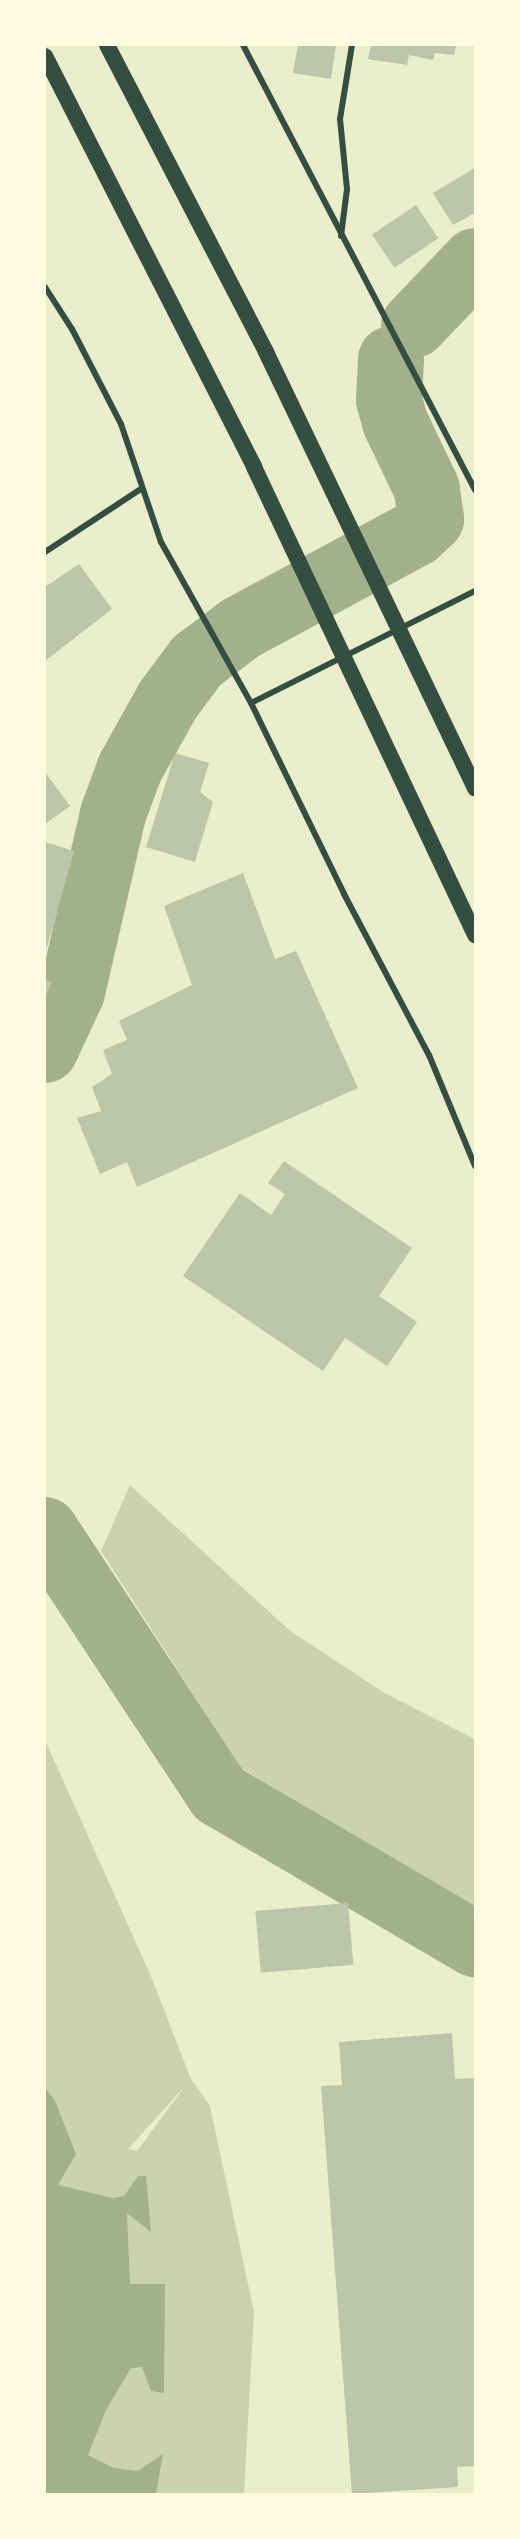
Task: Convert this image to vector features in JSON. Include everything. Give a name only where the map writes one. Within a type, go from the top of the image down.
[{"type":"highway","points":[[107,45],[194,206],[475,788]]},
{"type":"highway","points":[[45,56],[254,467],[475,935]]},
{"type":"street","points":[[243,45],[340,236],[475,490]]},
{"type":"street","points":[[340,236],[347,189],[340,119],[352,45]]},
{"type":"street","points":[[45,287],[72,329],[121,423],[141,489],[161,542],[251,703],[344,894],[429,1055],[475,1166]]},
{"type":"street","points":[[45,552],[141,489]]},
{"type":"street","points":[[251,703],[475,591]]},
{"type":"shaded area","points":[[130,1485],[289,1630],[386,1694],[475,1739],[475,1910],[240,1767],[101,1551]]},
{"type":"shaded area","points":[[45,1740],[150,1974],[191,2079],[210,2106],[254,2312],[244,2494],[45,2494]],"holes":[[[185,2086],[137,2151],[128,2149]]]},
{"type":"shaded area","points":[[45,2087],[55,2101],[76,2154],[58,2185],[113,2198],[124,2196],[138,2176],[146,2176],[151,2232],[127,2213],[130,2284],[165,2284],[164,2393],[151,2391],[142,2367],[131,2368],[106,2410],[88,2455],[114,2468],[138,2471],[163,2454],[156,2494],[45,2494]]},
{"type":"building","points":[[298,45],[336,45],[331,79],[293,73]]},
{"type":"building","points":[[371,45],[456,45],[454,55],[435,53],[433,60],[409,55],[407,65],[368,59]]},
{"type":"building","points":[[475,168],[475,213],[453,225],[433,193]]},
{"type":"building","points":[[416,205],[438,238],[394,268],[372,235]]},
{"type":"building","points":[[79,564],[112,609],[45,661],[45,587]]},
{"type":"building","points":[[175,753],[209,763],[200,792],[213,802],[195,862],[146,847]]},
{"type":"building","points":[[45,772],[70,806],[45,824]]},
{"type":"building","points":[[45,842],[74,851],[46,951],[45,951]]},
{"type":"building","points":[[243,873],[275,959],[296,951],[358,1088],[137,1187],[127,1162],[100,1174],[77,1118],[101,1111],[92,1087],[112,1074],[103,1050],[127,1040],[119,1021],[192,985],[164,906]]},
{"type":"building","points":[[45,979],[52,982],[45,998]]},
{"type":"building","points":[[284,1161],[412,1248],[379,1296],[417,1322],[387,1366],[345,1338],[323,1371],[183,1276],[240,1193],[271,1215],[285,1194],[268,1183]]},
{"type":"building","points":[[348,1903],[353,1965],[261,1973],[255,1911]]},
{"type":"building","points":[[452,2033],[455,2079],[475,2078],[475,2466],[457,2467],[458,2487],[352,2494],[321,2086],[342,2085],[339,2042]]},
{"type":"waterway","points":[[414,325],[475,261]]},
{"type":"waterway","points":[[45,1050],[72,992],[113,814],[130,768],[168,700],[197,661],[241,628],[415,534],[431,519],[427,489],[395,422],[389,400],[391,359]]},
{"type":"waterway","points":[[45,1530],[219,1794],[475,1944]]}]
